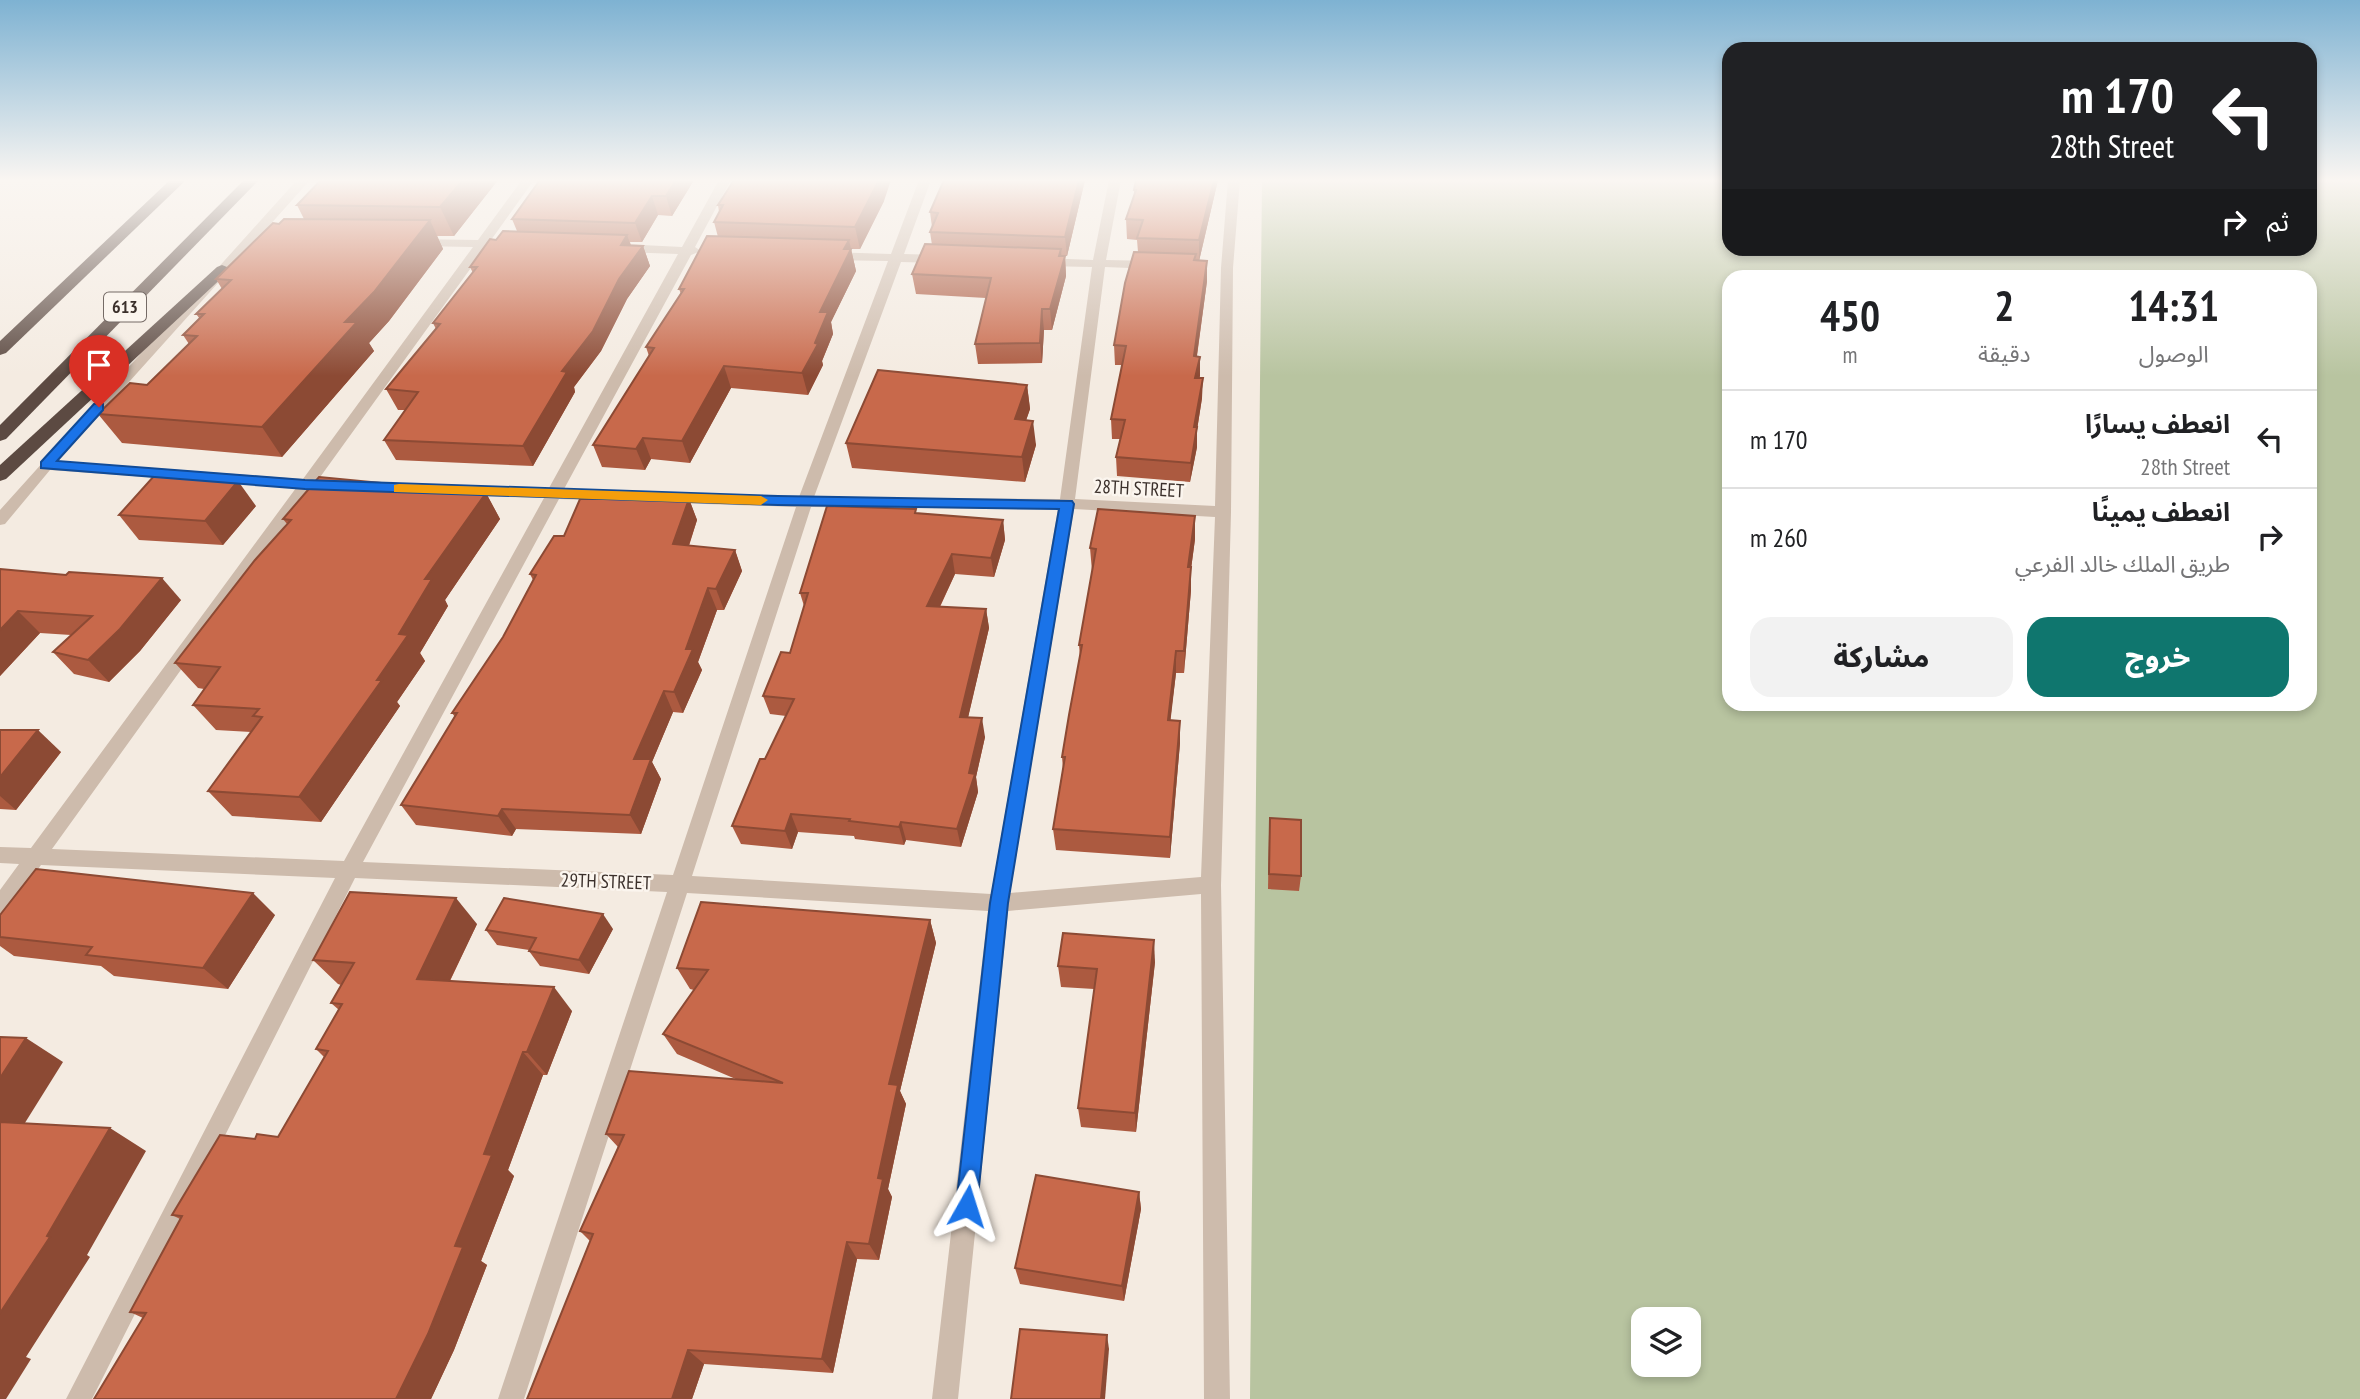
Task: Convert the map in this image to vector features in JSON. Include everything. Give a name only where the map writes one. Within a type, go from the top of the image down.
[{"type":"highway","points":[[0,350],[110,245]]},
{"type":"highway","name":"613","points":[[0,435],[187,245]]},
{"type":"highway","points":[[0,475],[222,270]]},
{"type":"street","points":[[0,520],[46,465],[244,245]]},
{"type":"street","points":[[0,906],[481,245]]},
{"type":"street","points":[[79,1399],[349,870],[690,245]]},
{"type":"street","points":[[511,1399],[806,502],[901,245]]},
{"type":"street","points":[[946,1399],[999,903],[1067,504],[1102,245]]},
{"type":"street","points":[[1217,1399],[1211,885],[1223,512],[1221,268],[1224,245]]},
{"type":"street","points":[[606,247],[715,251]]},
{"type":"street","points":[[813,255],[950,260]]},
{"type":"street","points":[[1031,261],[1163,266]]},
{"type":"street","points":[[46,465],[347,486]]},
{"type":"street","name":"28TH STREET","points":[[430,489],[806,502],[1067,504],[1223,512]]},
{"type":"street","name":"29TH STREET","points":[[0,855],[679,884],[999,903],[1211,885]]},
{"type":"green space","points":[[1261,245],[1722,245],[1722,256],[2317,256],[2317,245],[2360,245],[2360,1399],[1250,1399]]},
{"type":"building","points":[[250,245],[410,245],[374,292],[345,322],[357,322],[262,427],[98,414],[130,383],[147,385],[197,336],[183,335],[204,314],[196,314],[231,280],[216,279]]},
{"type":"building","points":[[486,245],[643,246],[619,279],[593,331],[562,371],[567,372],[523,446],[384,440],[418,392],[386,389],[440,324],[433,323],[477,267],[470,267]]},
{"type":"building","points":[[702,245],[846,245],[844,249],[851,249],[820,312],[828,312],[815,343],[818,344],[802,373],[724,366],[682,441],[643,438],[636,449],[593,445],[654,348],[646,347],[684,289],[679,289]]},
{"type":"building","points":[[924,245],[1061,249],[1059,256],[1065,256],[1050,309],[1042,309],[1040,343],[975,344],[991,278],[912,274]]},
{"type":"building","points":[[1134,252],[1196,254],[1194,260],[1207,261],[1194,356],[1200,357],[1195,378],[1203,378],[1191,463],[1116,457],[1125,420],[1111,419],[1126,346],[1114,345],[1125,283]]},
{"type":"building","points":[[878,370],[1027,385],[1015,419],[1033,421],[1022,457],[846,443]]},
{"type":"building","points":[[154,476],[238,481],[205,521],[119,515]]},
{"type":"building","points":[[319,477],[486,493],[425,579],[432,579],[399,634],[408,635],[377,680],[382,680],[299,797],[208,791],[262,717],[253,716],[259,709],[193,705],[220,667],[175,663],[255,560],[291,520],[283,519]]},
{"type":"building","points":[[580,499],[689,499],[673,544],[735,550],[716,589],[708,588],[686,649],[693,649],[674,692],[664,691],[634,759],[651,759],[630,815],[502,809],[498,816],[401,805],[457,713],[452,713],[503,637],[536,575],[530,574],[554,536],[564,536]]},
{"type":"building","points":[[827,506],[916,509],[915,513],[1003,520],[991,558],[952,554],[927,606],[986,609],[960,717],[982,718],[969,773],[975,774],[957,829],[901,822],[899,827],[791,814],[785,831],[732,826],[760,759],[765,759],[794,699],[763,696],[781,652],[790,653],[808,593],[800,593]]},
{"type":"building","points":[[1098,509],[1195,516],[1188,567],[1191,567],[1184,651],[1176,651],[1168,720],[1180,721],[1170,837],[1053,829],[1065,757],[1062,757],[1082,645],[1079,645],[1096,549],[1090,548]]},
{"type":"building","points":[[0,569],[66,575],[69,572],[162,578],[120,629],[88,660],[53,652],[92,616],[18,611],[0,630]]},
{"type":"building","points":[[0,730],[38,730],[0,777]]},
{"type":"building","points":[[1270,818],[1301,820],[1301,876],[1269,874]]},
{"type":"building","points":[[36,869],[253,893],[203,968],[86,955],[92,947],[0,937],[0,915]]},
{"type":"building","points":[[350,892],[456,898],[417,979],[554,987],[527,1052],[523,1052],[484,1154],[492,1155],[455,1246],[463,1247],[428,1334],[396,1399],[94,1399],[146,1313],[130,1312],[182,1216],[172,1215],[220,1135],[255,1139],[257,1134],[278,1137],[328,1051],[316,1049],[342,1004],[331,1003],[354,963],[313,960]]},
{"type":"building","points":[[504,898],[603,914],[579,960],[529,951],[536,938],[486,930]]},
{"type":"building","points":[[701,902],[930,920],[889,1084],[898,1085],[878,1178],[883,1179],[869,1244],[847,1242],[822,1359],[688,1350],[672,1399],[527,1399],[593,1234],[580,1231],[624,1135],[606,1134],[629,1071],[783,1083],[663,1034],[708,970],[677,968]]},
{"type":"building","points":[[1063,933],[1154,940],[1135,1113],[1078,1108],[1097,969],[1058,966]]},
{"type":"building","points":[[0,1037],[26,1038],[0,1078]]},
{"type":"building","points":[[0,1122],[110,1128],[47,1236],[50,1237],[0,1313]]},
{"type":"building","points":[[1036,1175],[1139,1192],[1122,1286],[1015,1268]]},
{"type":"building","points":[[1020,1329],[1107,1335],[1101,1399],[1011,1399]]},
{"type":"slow traffic","points":[[399,488],[761,500]]},
{"type":"route","points":[[99,407],[46,465],[305,485],[778,501],[1067,504],[999,903],[967,1206]]}]
